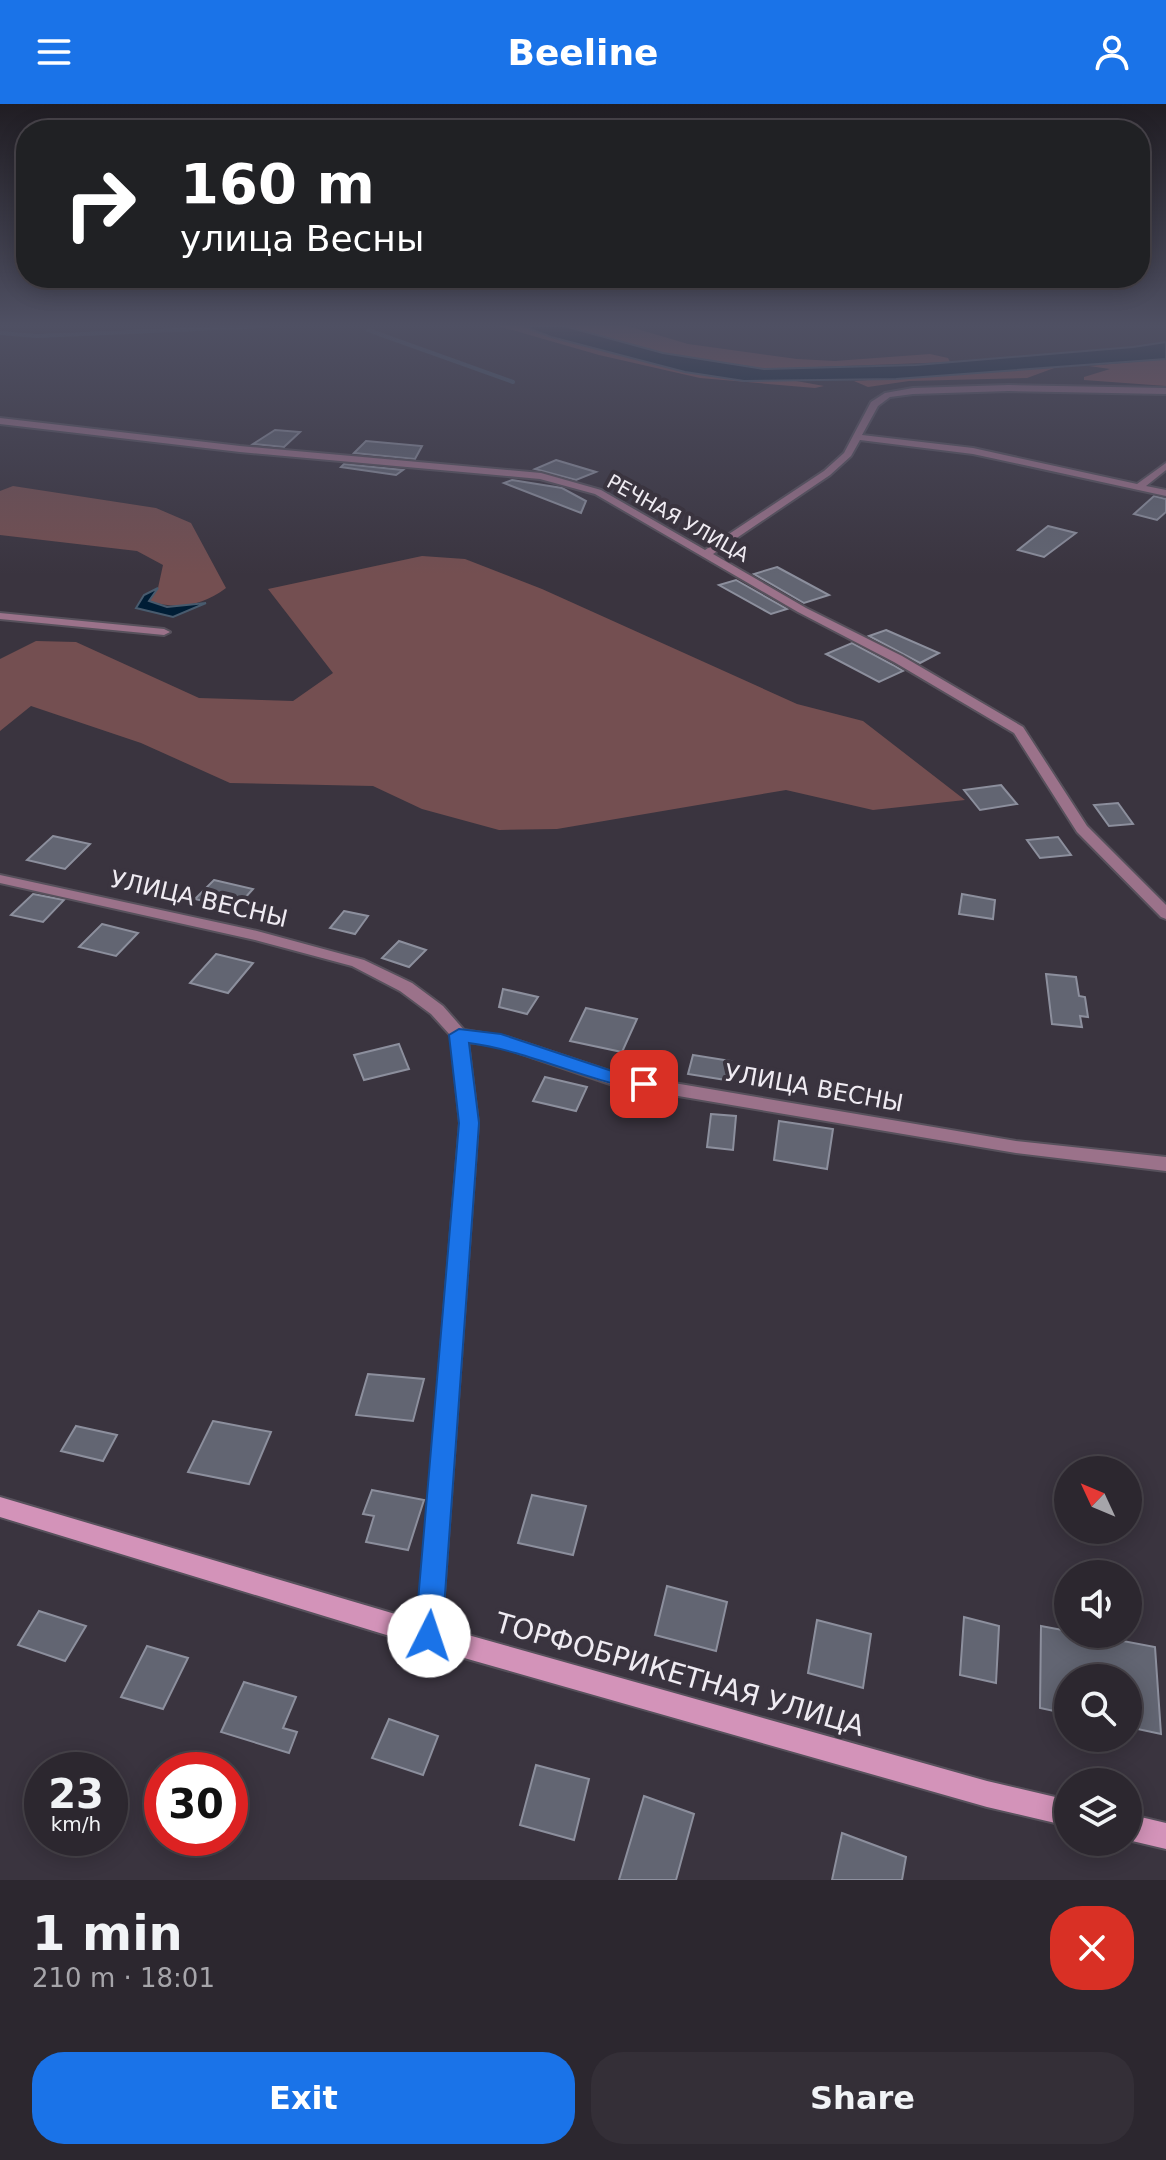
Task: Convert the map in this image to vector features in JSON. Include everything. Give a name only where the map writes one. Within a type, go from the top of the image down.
[{"type":"street","points":[[707,553],[827,473],[848,454],[871,409]]},
{"type":"street","name":"РЕЧНАЯ УЛИЦА","points":[[0,421],[240,449],[541,476],[598,492],[1019,730],[1082,829],[1166,914]]},
{"type":"street","points":[[857,437],[892,438],[945,447],[1166,493]]},
{"type":"street","points":[[1138,487],[1166,466]]},
{"type":"street","points":[[0,616],[164,632]]},
{"type":"street","name":"УЛИЦА ВЕСНЫ","points":[[0,879],[257,936],[358,963],[406,987],[437,1010],[459,1035],[501,1041],[613,1079],[1016,1147],[1166,1164]]},
{"type":"street","points":[[429,1636],[469,1123],[459,1035]]},
{"type":"street","name":"ТОРФОБРИКЕТНАЯ УЛИЦА","points":[[0,1507],[429,1636],[987,1794],[1054,1810]]},
{"type":"street","points":[[1142,1830],[1166,1836]]},
{"type":"shaded area","points":[[13,486],[156,508],[191,523],[226,588],[208,599],[189,605],[159,604],[149,601],[158,588],[163,565],[137,551],[0,535],[0,491]]},
{"type":"shaded area","points":[[422,556],[465,559],[542,589],[797,704],[863,721],[965,800],[873,810],[786,790],[557,829],[499,830],[422,809],[373,786],[230,783],[141,743],[31,706],[0,731],[0,659],[36,641],[76,642],[199,698],[293,701],[333,673],[268,589]]},
{"type":"water","points":[[158,588],[149,601],[167,607],[206,603],[173,617],[136,608],[144,595]]},
{"type":"building","points":[[275,430],[300,432],[284,447],[253,444]]},
{"type":"building","points":[[366,441],[422,446],[415,459],[354,453]]},
{"type":"building","points":[[556,460],[596,472],[576,480],[535,469]]},
{"type":"building","points":[[344,464],[403,470],[396,475],[341,467]]},
{"type":"building","points":[[512,480],[562,488],[586,501],[581,513],[504,483]]},
{"type":"building","points":[[1154,496],[1166,499],[1166,512],[1157,520],[1134,514]]},
{"type":"building","points":[[1048,526],[1076,533],[1044,557],[1018,550]]},
{"type":"building","points":[[777,567],[829,595],[804,603],[754,574]]},
{"type":"building","points":[[736,580],[787,609],[771,614],[719,585]]},
{"type":"building","points":[[886,630],[939,653],[920,663],[869,636]]},
{"type":"building","points":[[852,643],[903,671],[879,682],[826,654]]},
{"type":"building","points":[[1001,785],[1017,804],[980,810],[964,790]]},
{"type":"building","points":[[1118,803],[1133,824],[1109,826],[1094,805]]},
{"type":"building","points":[[53,836],[90,844],[65,869],[27,860]]},
{"type":"building","points":[[1058,837],[1071,855],[1040,858],[1027,840]]},
{"type":"building","points":[[214,880],[253,889],[235,909],[195,899]]},
{"type":"building","points":[[33,894],[64,900],[43,922],[11,915]]},
{"type":"building","points":[[962,894],[995,900],[993,919],[959,914]]},
{"type":"building","points":[[344,911],[368,916],[355,934],[330,928]]},
{"type":"building","points":[[102,924],[138,933],[116,956],[79,947]]},
{"type":"building","points":[[399,941],[426,950],[409,967],[382,958]]},
{"type":"building","points":[[216,954],[253,963],[228,993],[190,983]]},
{"type":"building","points":[[1046,974],[1076,977],[1079,996],[1085,997],[1088,1017],[1080,1016],[1082,1027],[1052,1024]]},
{"type":"building","points":[[503,989],[538,997],[527,1014],[499,1007]]},
{"type":"building","points":[[586,1008],[637,1019],[622,1052],[570,1041]]},
{"type":"building","points":[[399,1044],[409,1069],[364,1080],[354,1055]]},
{"type":"building","points":[[693,1055],[731,1061],[726,1080],[688,1074]]},
{"type":"building","points":[[545,1077],[587,1087],[576,1111],[533,1101]]},
{"type":"building","points":[[711,1114],[736,1116],[733,1150],[707,1147]]},
{"type":"building","points":[[779,1121],[833,1129],[827,1169],[774,1160]]},
{"type":"building","points":[[368,1374],[424,1379],[413,1421],[356,1415]]},
{"type":"building","points":[[213,1421],[271,1432],[249,1484],[188,1472]]},
{"type":"building","points":[[76,1426],[117,1435],[103,1461],[61,1451]]},
{"type":"building","points":[[372,1490],[424,1500],[408,1550],[366,1542],[374,1516],[363,1514]]},
{"type":"building","points":[[532,1495],[586,1506],[573,1555],[518,1543]]},
{"type":"building","points":[[667,1586],[727,1602],[716,1651],[655,1635]]},
{"type":"building","points":[[39,1611],[86,1626],[65,1661],[18,1645]]},
{"type":"building","points":[[964,1617],[999,1626],[996,1683],[960,1675]]},
{"type":"building","points":[[817,1620],[871,1634],[863,1688],[808,1673]]},
{"type":"building","points":[[1041,1626],[1054,1628],[1054,1648],[1142,1648],[1142,1645],[1155,1647],[1161,1734],[1142,1730],[1142,1664],[1054,1664],[1054,1711],[1040,1708]]},
{"type":"building","points":[[147,1646],[188,1658],[163,1709],[121,1697]]},
{"type":"building","points":[[244,1682],[296,1697],[283,1728],[297,1732],[289,1753],[221,1732]]},
{"type":"building","points":[[389,1719],[438,1736],[423,1775],[372,1758]]},
{"type":"building","points":[[536,1765],[589,1779],[574,1840],[520,1825]]},
{"type":"building","points":[[644,1796],[694,1814],[676,1880],[619,1880]]},
{"type":"building","points":[[842,1833],[906,1857],[902,1880],[832,1880]]},
{"type":"route","points":[[429,1636],[469,1123],[459,1035],[501,1041],[613,1079],[644,1084]]}]
